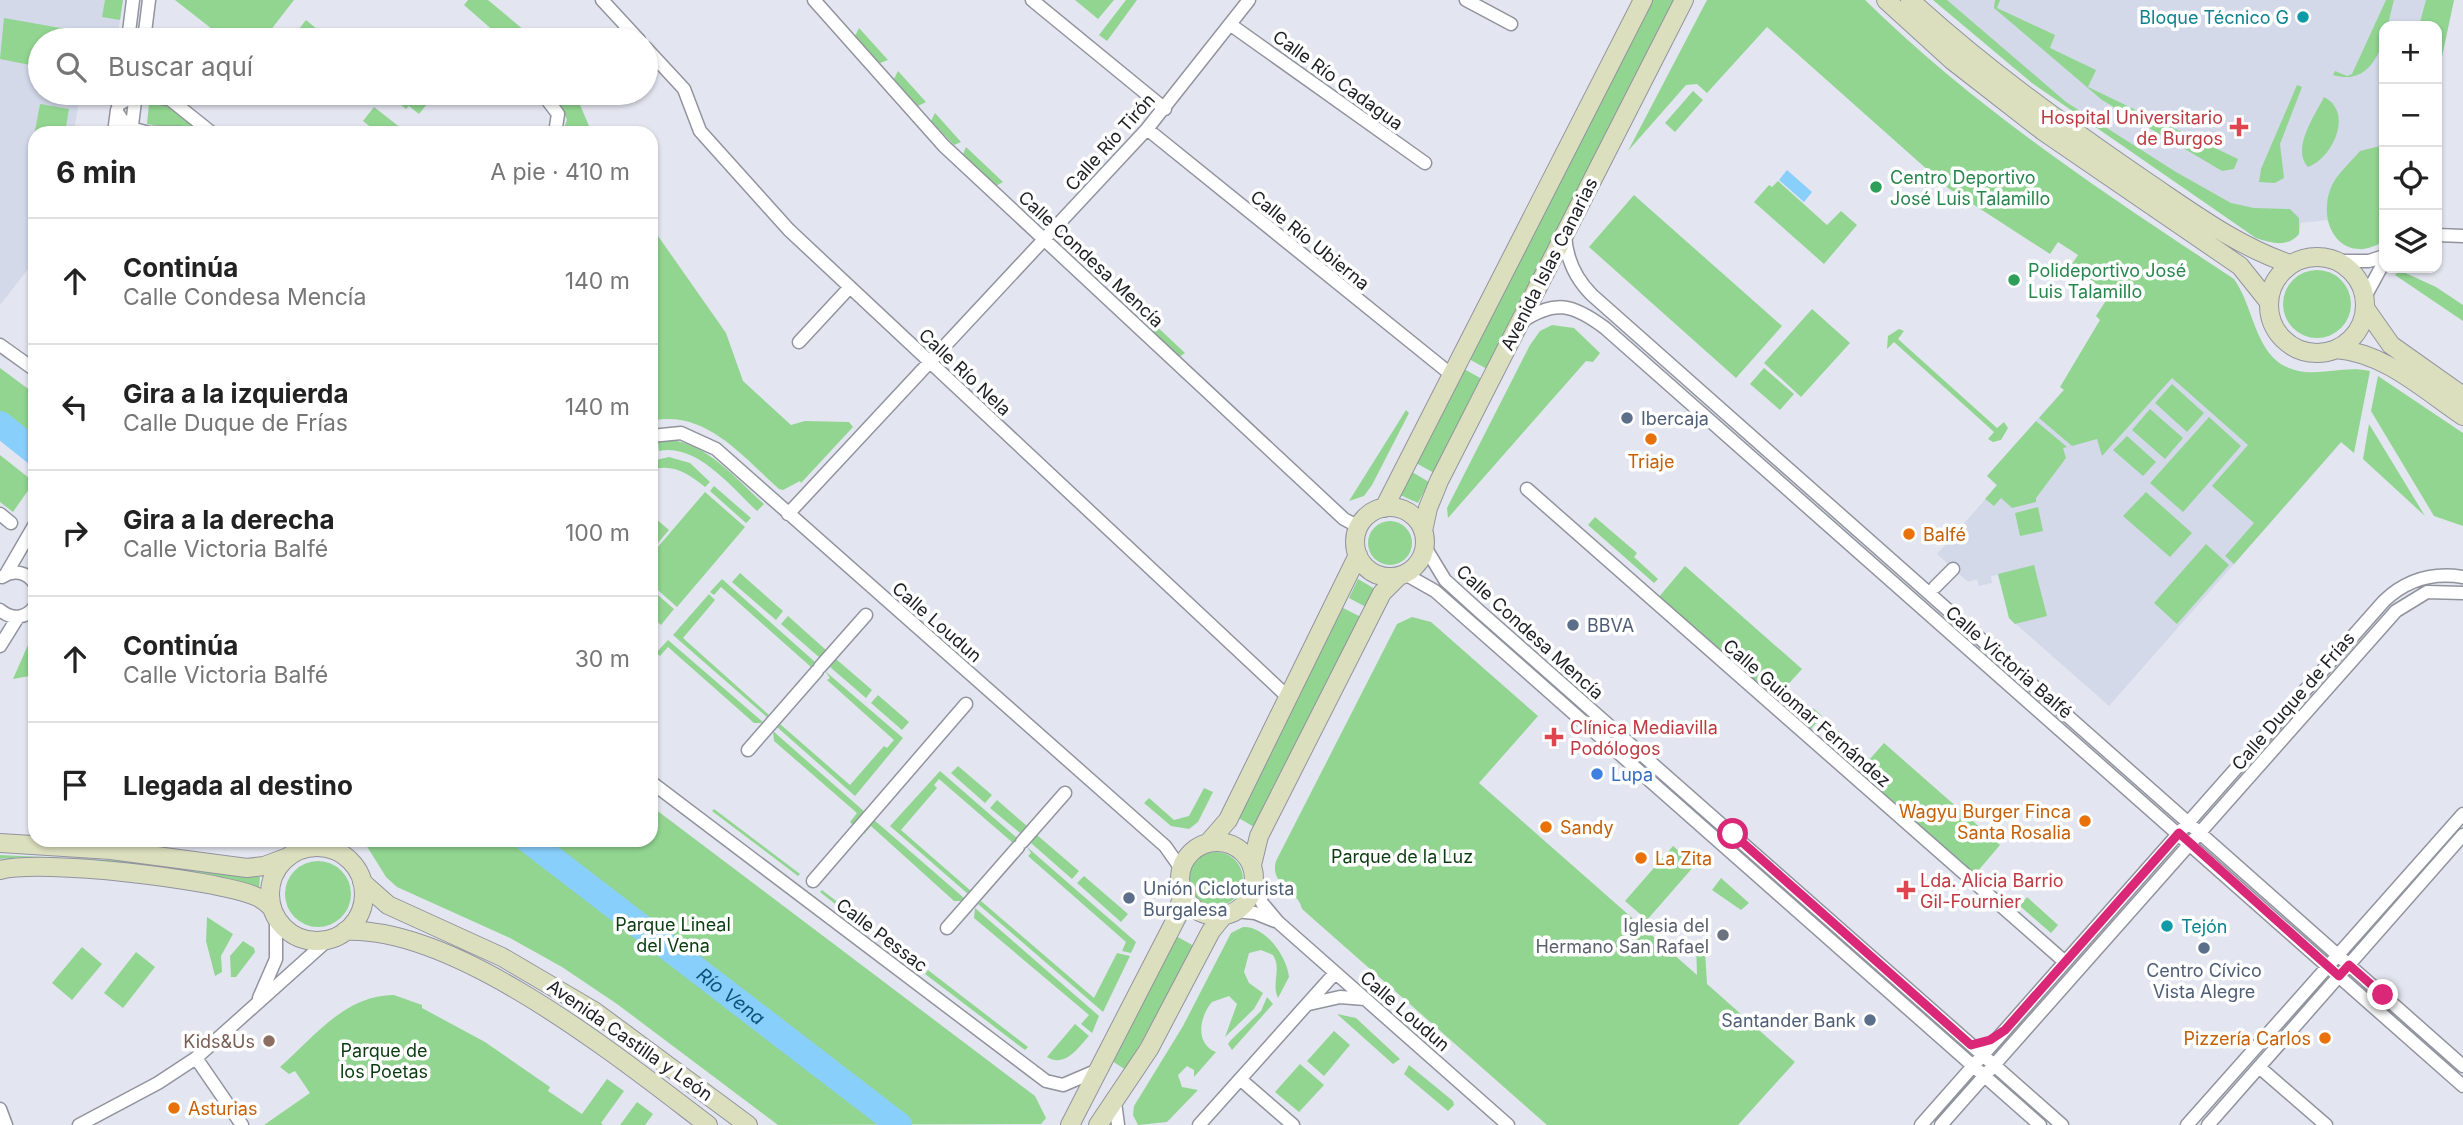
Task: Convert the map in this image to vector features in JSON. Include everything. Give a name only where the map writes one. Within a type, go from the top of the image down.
[{"type":"main road","name":"Avenida Islas Canarias","points":[[1384,508],[1643,0]]},
{"type":"main road","name":"Avenida Islas Canarias","points":[[1424,539],[1428,508],[1439,481],[1684,0]]},
{"type":"main road","points":[[1886,0],[1953,61],[2043,131],[2240,265],[2268,301],[2274,328],[2293,347],[2314,353],[2336,349],[2357,351],[2381,360],[2463,416]]},
{"type":"main road","points":[[1910,0],[1988,68],[2046,113],[2217,228],[2260,254],[2290,264]]},
{"type":"main road","points":[[2268,301],[2275,280],[2290,264],[2316,256],[2339,261],[2356,275],[2365,302],[2391,345],[2463,396]]},
{"type":"main road","points":[[2336,349],[2357,333],[2365,302]]},
{"type":"main road","points":[[1098,1125],[1149,1049],[1207,937],[1251,894],[1259,836],[1382,593],[1419,562],[1424,539],[1408,512],[1384,508],[1366,518],[1359,527],[1356,542],[1359,555],[1376,574],[1402,575]]},
{"type":"main road","points":[[1070,1125],[1177,917],[1183,891],[1182,870],[1191,853],[1208,843],[1223,829],[1359,555]]},
{"type":"main road","points":[[0,843],[28,845]]},
{"type":"main road","points":[[1208,843],[1234,846],[1253,872]]},
{"type":"main road","points":[[63,847],[111,850],[247,868],[264,866],[295,849],[322,847]]},
{"type":"main road","points":[[0,870],[62,869],[165,879],[245,892],[259,897],[299,937],[337,935],[361,909],[362,882],[349,860],[336,847]]},
{"type":"main road","points":[[274,913],[270,897],[274,874],[295,849]]},
{"type":"main road","name":"Avenida Castilla y León","points":[[362,882],[388,905],[502,957],[594,1011],[748,1125]]},
{"type":"main road","points":[[1183,891],[1195,908],[1213,916],[1229,913]]},
{"type":"main road","name":"Avenida Castilla y León","points":[[337,935],[365,930],[398,937],[495,978],[617,1056],[708,1125]]},
{"type":"street","points":[[130,28],[133,0]]},
{"type":"street","points":[[146,28],[149,0]]},
{"type":"street","points":[[602,0],[628,28]]},
{"type":"street","name":"Calle Condesa Mencía","points":[[814,0],[944,146],[1251,435],[1344,519],[1359,527]]},
{"type":"street","points":[[1032,0],[1165,109]]},
{"type":"street","name":"Calle Río Tirón","points":[[788,514],[1165,109],[1249,0]]},
{"type":"street","points":[[1466,0],[1511,23]]},
{"type":"street","name":"Calle Río Cadagua","points":[[1231,25],[1425,163]]},
{"type":"street","name":"Calle Río Nela","points":[[658,61],[684,89],[700,131],[789,230],[1289,698]]},
{"type":"street","points":[[115,126],[118,105]]},
{"type":"street","points":[[119,105],[129,126]]},
{"type":"street","points":[[132,126],[134,105]]},
{"type":"street","points":[[177,105],[203,126]]},
{"type":"street","points":[[551,105],[558,114],[556,126]]},
{"type":"street","name":"Calle Río Ubierna","points":[[1147,129],[1452,376]]},
{"type":"street","name":"Calle Victoria Balfé","points":[[1564,232],[1573,268],[1592,295],[2463,1066]]},
{"type":"street","points":[[2442,235],[2463,236]]},
{"type":"street","points":[[2339,261],[2369,261],[2379,258]]},
{"type":"street","points":[[2365,302],[2379,273]]},
{"type":"street","points":[[799,342],[850,288]]},
{"type":"street","name":"Calle Victoria Balfé","points":[[1518,324],[1545,308],[1560,306],[1580,311],[1605,328],[2463,1086]]},
{"type":"street","points":[[0,345],[28,365]]},
{"type":"street","name":"Calle Loudun","points":[[658,435],[681,433],[705,442],[1165,846],[1182,870]]},
{"type":"street","name":"Calle Guiomar Fernández","points":[[1527,489],[2065,962]]},
{"type":"street","points":[[0,514],[11,523]]},
{"type":"street","points":[[2,576],[28,535]]},
{"type":"street","name":"Calle Condesa Mencía","points":[[1424,539],[1445,580],[2062,1125]]},
{"type":"street","points":[[1936,587],[1952,569]]},
{"type":"street","points":[[2,576],[23,573],[28,577]]},
{"type":"street","name":"Calle Condesa Mencía","points":[[1402,575],[1436,591],[2039,1125]]},
{"type":"street","name":"Calle Duque de Frías","points":[[1920,1125],[2392,594],[2425,578],[2462,577]]},
{"type":"street","name":"Calle Duque de Frías","points":[[1941,1125],[2171,865],[2195,848],[2200,833],[2396,611],[2427,592],[2460,592]]},
{"type":"street","points":[[0,610],[25,617],[0,646]]},
{"type":"street","points":[[748,750],[866,615]]},
{"type":"street","points":[[813,881],[966,704]]},
{"type":"street","name":"Calle Pessac","points":[[658,787],[1046,1081],[1063,1085],[1099,1070]]},
{"type":"street","points":[[947,928],[1065,793]]},
{"type":"street","name":"Calle Duque de Frías","points":[[2177,813],[2207,801]]},
{"type":"street","points":[[2187,1125],[2328,966],[2333,951],[2355,935],[2463,814]]},
{"type":"street","points":[[2208,1125],[2463,835]]},
{"type":"street","name":"Calle Loudun","points":[[1253,872],[1262,903],[1278,922],[1508,1125]]},
{"type":"street","points":[[252,1010],[271,977],[275,959],[274,913]]},
{"type":"street","name":"Calle Loudun","points":[[1229,913],[1255,913],[1278,922]]},
{"type":"street","points":[[79,1125],[158,1083],[196,1058],[337,935]]},
{"type":"street","points":[[1199,1125],[1335,973]]},
{"type":"street","points":[[2325,992],[2350,985]]},
{"type":"street","points":[[1305,1006],[1327,998],[1366,999]]},
{"type":"street","name":"Calle Duque de Frías","points":[[1971,1045],[1990,1040],[2005,1030]]},
{"type":"street","points":[[196,1058],[242,1125]]},
{"type":"street","points":[[2259,1067],[2326,1125]]},
{"type":"street","points":[[1240,1079],[1293,1125]]},
{"type":"street","name":"Calle Duque de Frías","points":[[1967,1096],[1995,1086]]},
{"type":"street","points":[[1115,1100],[1118,1125]]},
{"type":"street","points":[[0,1109],[6,1125]]},
{"type":"shaded area","points":[[0,0],[123,0],[119,28],[28,28],[28,105],[78,105],[75,126],[28,126],[28,269],[0,305]]},
{"type":"shaded area","name":"Hospital Universitario de Burgos","points":[[1933,0],[2454,0],[2442,56],[2442,21],[2379,21],[2379,243],[2362,250],[2343,244],[2327,220],[2301,223],[2299,234],[2289,242],[2269,242],[2256,238],[2032,83]]},
{"type":"shaded area","points":[[2127,318],[2346,437],[2109,706],[2009,618],[1998,575],[1991,576],[1992,583],[1979,586],[1977,579],[1968,582],[1937,554],[1997,486],[1987,476]]},
{"type":"green space","points":[[105,0],[123,0],[120,20],[102,17]]},
{"type":"green space","points":[[175,0],[294,0],[272,28],[211,28]]},
{"type":"green space","points":[[468,0],[488,0],[522,28],[490,28],[464,5]]},
{"type":"green space","points":[[1075,0],[1114,0],[1098,19]]},
{"type":"green space","points":[[1126,0],[1137,0],[1107,41],[1099,35]]},
{"type":"green space","points":[[1652,0],[1674,0],[1487,369],[1469,359]]},
{"type":"green space","points":[[1707,0],[1865,0],[1951,77],[2042,148],[2234,279],[2242,292],[2259,336],[2276,360],[2288,368],[2305,372],[2353,369],[2370,371],[2354,453],[2341,442],[2234,564],[2225,556],[2254,523],[2212,486],[2248,445],[2172,378],[2102,456],[2097,439],[2072,446],[2039,418],[2064,390],[2060,387],[2100,320],[2096,316],[2111,293],[2070,267],[2078,255],[2058,242],[2050,254],[1948,188],[1767,27],[1707,93],[1697,84],[1686,85],[1628,151]]},
{"type":"green space","points":[[1933,0],[1947,0],[2066,102],[2176,172],[2231,203],[2254,208],[2290,209],[2299,218],[2299,234],[2284,243],[2256,238],[2032,83]]},
{"type":"green space","points":[[1995,0],[2000,0],[1997,8],[2055,35],[2050,48],[2096,70],[2088,87],[2238,159],[2234,169],[2222,171],[2102,100],[1994,8]]},
{"type":"green space","points":[[2386,0],[2394,0],[2389,21],[2379,21],[2379,52],[2371,65],[2361,73],[2349,77],[2333,75],[2335,71],[2347,76],[2352,74]]},
{"type":"green space","points":[[2426,0],[2454,0],[2442,56],[2442,21],[2420,21]]},
{"type":"green space","points":[[4,18],[61,28],[28,28],[28,65],[0,59]]},
{"type":"green space","points":[[306,20],[316,28],[300,28]]},
{"type":"green space","points":[[859,28],[888,60],[880,63],[855,36]]},
{"type":"green space","points":[[898,71],[926,102],[918,106],[894,79]]},
{"type":"green space","points":[[2297,85],[2302,87],[2280,144],[2284,178],[2275,183],[2259,182],[2261,169]]},
{"type":"green space","points":[[1693,91],[1703,100],[1675,132],[1665,123]]},
{"type":"green space","points":[[2324,97],[2333,104],[2338,113],[2337,134],[2325,154],[2308,167],[2303,160],[2303,142],[2310,122]]},
{"type":"green space","points":[[40,105],[69,109],[66,126],[36,126]]},
{"type":"green space","points":[[149,105],[164,105],[195,126],[160,126],[147,124]]},
{"type":"green space","points":[[401,105],[426,105],[419,114],[409,106],[406,109]]},
{"type":"green space","points":[[560,105],[580,105],[589,126],[565,126],[567,120]]},
{"type":"green space","points":[[374,107],[398,126],[369,126],[363,121]]},
{"type":"green space","points":[[935,113],[961,142],[954,145],[931,121]]},
{"type":"green space","points":[[2379,146],[2379,244],[2370,248],[2357,249],[2346,246],[2337,239],[2327,218],[2327,204],[2332,185],[2360,151]]},
{"type":"green space","points":[[966,147],[1003,182],[996,186],[963,154]]},
{"type":"green space","points":[[1778,181],[1827,225],[1841,211],[1857,225],[1824,264],[1754,202],[1769,185],[1772,187]]},
{"type":"green space","points":[[1634,195],[1782,326],[1736,378],[1589,247]]},
{"type":"green space","points":[[658,236],[726,333],[743,381],[791,425],[805,421],[849,422],[853,427],[801,483],[800,481],[783,490],[721,438],[689,422],[658,420]]},
{"type":"green space","points":[[2317,270],[2330,272],[2341,280],[2349,291],[2349,317],[2341,328],[2330,336],[2317,338],[2304,336],[2293,328],[2285,317],[2283,304],[2285,291],[2293,280],[2304,272]]},
{"type":"green space","points":[[2406,273],[2436,287],[2463,305],[2463,321],[2395,275]]},
{"type":"green space","points":[[1812,309],[1850,343],[1801,397],[1764,363]]},
{"type":"green space","points":[[1151,321],[1185,353],[1179,357],[1147,327]]},
{"type":"green space","points":[[1552,325],[1574,328],[1600,353],[1593,362],[1586,361],[1448,518],[1447,508],[1530,345],[1540,331]]},
{"type":"green space","points":[[1899,329],[1904,331],[1898,339],[1997,428],[2004,422],[2008,428],[2001,440],[1993,442],[1988,439],[1994,432],[1894,342],[1887,349],[1888,336]]},
{"type":"green space","points":[[0,368],[28,389],[28,433],[0,411]]},
{"type":"green space","points":[[1764,368],[1794,394],[1780,410],[1750,384]]},
{"type":"green space","points":[[1464,369],[1482,379],[1434,473],[1416,463]]},
{"type":"green space","points":[[2378,376],[2463,433],[2463,526],[2434,516],[2371,411]]},
{"type":"green space","points":[[2172,384],[2204,413],[2187,432],[2155,403]]},
{"type":"green space","points":[[2150,409],[2183,438],[2165,459],[2132,430]]},
{"type":"green space","points":[[1406,410],[1409,413],[1372,485],[1364,496],[1349,501]]},
{"type":"green space","points":[[2209,417],[2241,446],[2183,512],[2150,483]]},
{"type":"green space","points":[[2036,421],[2067,447],[2063,448],[2066,458],[2036,498],[2036,502],[2012,508],[2001,498],[1994,506],[1985,499],[1997,485],[1987,476]]},
{"type":"green space","points":[[2369,424],[2425,516],[2363,459]]},
{"type":"green space","points":[[2127,436],[2156,462],[2143,476],[2113,450]]},
{"type":"green space","points":[[670,440],[697,448],[709,455],[764,504],[757,511],[700,460],[673,450],[659,451],[658,441]]},
{"type":"green space","points":[[0,455],[28,477],[28,491],[13,512],[0,502]]},
{"type":"green space","points":[[669,457],[690,463],[710,482],[705,487],[687,474],[674,469],[658,468],[658,459]]},
{"type":"green space","points":[[1412,472],[1429,482],[1418,503],[1400,495]]},
{"type":"green space","points":[[714,486],[751,518],[746,523],[710,491]]},
{"type":"green space","points":[[705,492],[745,527],[677,607],[658,590],[658,547]]},
{"type":"green space","points":[[2146,492],[2192,533],[2170,557],[2123,516]]},
{"type":"green space","points":[[2038,507],[2043,531],[2020,536],[2015,513]]},
{"type":"green space","points":[[1595,517],[1637,553],[1634,557],[1658,579],[1654,583],[1588,525]]},
{"type":"green space","points":[[658,521],[669,530],[658,543]]},
{"type":"green space","points":[[1390,521],[1406,527],[1412,543],[1406,559],[1390,565],[1374,559],[1368,543],[1374,527]]},
{"type":"green space","points":[[2206,544],[2229,565],[2177,624],[2154,603]]},
{"type":"green space","points":[[2034,565],[2047,616],[2015,624],[2009,618],[1998,574]]},
{"type":"green space","points":[[1685,566],[1802,669],[1774,700],[1658,598]]},
{"type":"green space","points":[[740,573],[783,611],[776,620],[732,582]]},
{"type":"green space","points":[[722,579],[815,662],[811,667],[721,587],[714,595],[710,592]]},
{"type":"green space","points":[[1358,579],[1375,589],[1366,607],[1349,598]]},
{"type":"green space","points":[[709,594],[715,600],[683,638],[770,716],[768,718],[673,635]]},
{"type":"green space","points":[[658,595],[674,609],[661,625],[658,622]]},
{"type":"green space","points":[[1343,608],[1361,617],[1254,827],[1237,817]]},
{"type":"green space","points":[[788,616],[826,650],[820,658],[781,624]]},
{"type":"green space","name":"Parque de la Luz","points":[[1412,617],[1431,622],[1538,716],[1479,783],[1697,975],[1696,942],[1705,951],[1707,984],[1795,1062],[1738,1125],[1547,1125],[1302,909],[1295,897],[1280,882],[1275,869],[1276,861],[1397,624]]},
{"type":"green space","points":[[668,640],[764,723],[754,723],[668,647],[660,656],[658,651]]},
{"type":"green space","points":[[28,645],[28,676],[13,679]]},
{"type":"green space","points":[[836,659],[872,690],[866,698],[830,667]]},
{"type":"green space","points":[[825,671],[903,738],[855,796],[777,727],[780,724],[850,785],[884,746],[887,748],[894,740],[827,680],[830,678]]},
{"type":"green space","points":[[878,695],[909,722],[902,730],[871,703]]},
{"type":"green space","points":[[1792,697],[1808,712],[1813,708],[1822,716],[1810,730],[1788,702]]},
{"type":"green space","points":[[1836,729],[1844,736],[1840,740],[1857,755],[1853,760],[1824,743]]},
{"type":"green space","points":[[773,731],[866,813],[854,826],[850,822],[857,813],[774,741]]},
{"type":"green space","points":[[1884,743],[2000,845],[1972,878],[1855,776]]},
{"type":"green space","points":[[958,766],[992,795],[985,803],[951,773]]},
{"type":"green space","points":[[940,771],[1017,838],[1013,843],[939,779],[934,785],[937,788],[901,830],[971,891],[968,894],[890,826]]},
{"type":"green space","points":[[1204,788],[1213,792],[1198,822],[1189,829],[1171,826],[1144,803],[1149,798],[1174,820],[1189,816]]},
{"type":"green space","points":[[997,800],[1027,826],[1020,833],[990,808]]},
{"type":"green space","points":[[714,809],[800,874],[798,876],[712,811]]},
{"type":"green space","name":"Parque Lineal del Vena","points":[[658,811],[1035,1096],[1046,1118],[1041,1124],[778,1125],[617,1004],[562,967],[510,938],[397,887],[386,877],[367,847],[658,847]]},
{"type":"green space","points":[[873,819],[964,898],[962,901],[954,901],[871,826],[864,834],[861,832]]},
{"type":"green space","points":[[1037,835],[1079,871],[1072,879],[1031,843]]},
{"type":"green space","points":[[1673,846],[1695,865],[1647,920],[1625,901]]},
{"type":"green space","points":[[1027,847],[1136,942],[1131,953],[1122,951],[1126,942],[1028,856],[1031,853]]},
{"type":"green space","points":[[1216,852],[1235,860],[1243,879],[1235,898],[1216,906],[1197,898],[1189,879],[1197,860]]},
{"type":"green space","points":[[0,855],[128,861],[260,877],[259,888],[240,881],[173,869],[90,860],[21,857],[0,859]]},
{"type":"green space","points":[[311,861],[325,861],[337,866],[346,875],[351,894],[349,907],[342,918],[325,927],[311,927],[299,922],[290,913],[285,901],[285,887],[290,875],[299,866]]},
{"type":"green space","points":[[1084,876],[1128,914],[1121,922],[1077,883]]},
{"type":"green space","points":[[1721,878],[1749,903],[1741,910],[1712,890]]},
{"type":"green space","points":[[822,890],[902,952],[900,955],[820,892]]},
{"type":"green space","points":[[2027,897],[2058,925],[2051,933],[2020,906]]},
{"type":"green space","points":[[981,901],[1094,998],[1117,953],[1130,956],[1103,1012],[978,904]]},
{"type":"green space","points":[[975,908],[1099,1016],[1092,1033],[1081,1024],[1089,1015],[974,918]]},
{"type":"green space","points":[[207,917],[233,934],[221,956],[222,972],[215,976],[206,941]]},
{"type":"green space","points":[[1243,927],[1260,932],[1280,952],[1289,977],[1278,998],[1277,966],[1273,955],[1261,950],[1249,953],[1244,972],[1249,983],[1263,993],[1254,1009],[1225,1037],[1237,1004],[1229,996],[1212,1002],[1204,1015],[1201,1030],[1205,1043],[1216,1052],[1194,1077],[1194,1070],[1187,1066],[1178,1075],[1182,1087],[1198,1090],[1167,1122],[1138,1125],[1133,1115],[1134,1106],[1183,1026],[1231,933]]},
{"type":"green space","points":[[1176,936],[1194,946],[1126,1070],[1112,1061]]},
{"type":"green space","points":[[243,941],[254,948],[255,952],[236,977],[231,977],[230,956]]},
{"type":"green space","points":[[82,947],[102,964],[72,1000],[52,983]]},
{"type":"green space","points":[[136,952],[155,967],[123,1008],[104,993]]},
{"type":"green space","points":[[928,970],[1028,1047],[1025,1050],[925,974]]},
{"type":"green space","name":"Parque de los Poetas","points":[[394,995],[422,1005],[422,1008],[485,1042],[550,1087],[548,1091],[582,1114],[607,1079],[624,1091],[601,1123],[603,1125],[264,1125],[310,1093],[295,1071],[289,1074],[280,1067],[345,1010],[376,997]]},
{"type":"green space","points":[[1267,997],[1273,1004],[1232,1050],[1228,1044],[1261,1011]]},
{"type":"green space","points":[[1337,1014],[1356,1018],[1400,1059],[1393,1064]]},
{"type":"green space","points":[[1075,1024],[1089,1036],[1076,1051],[1065,1058],[1054,1060],[1047,1057]]},
{"type":"green space","points":[[1334,1031],[1350,1045],[1324,1076],[1307,1061]]},
{"type":"green space","points":[[1300,1064],[1324,1085],[1299,1112],[1275,1092]]},
{"type":"green space","points":[[1409,1065],[1453,1101],[1454,1105],[1448,1111],[1404,1074]]},
{"type":"green space","points":[[637,1102],[653,1114],[645,1125],[620,1125]]},
{"type":"water","points":[[1787,170],[1812,192],[1804,202],[1779,180]]},
{"type":"waterway","name":"Río Vena","points":[[0,424],[28,446]]},
{"type":"waterway","name":"Río Vena","points":[[537,847],[899,1125]]},
{"type":"place","name":"Bloque Técnico G","points":[[2303,17]]},
{"type":"place","name":"Hospital Universitario de Burgos","points":[[2239,127]]},
{"type":"place","name":"Centro Deportivo José Luis Talamillo","points":[[1876,187]]},
{"type":"place","name":"Polideportivo José Luis Talamillo","points":[[2014,280]]},
{"type":"place","name":"Ibercaja","points":[[1627,418]]},
{"type":"place","name":"Triaje","points":[[1651,439]]},
{"type":"place","name":"Balfé","points":[[1909,534]]},
{"type":"place","name":"BBVA","points":[[1573,625]]},
{"type":"place","name":"Clínica Mediavilla Podólogos","points":[[1554,737]]},
{"type":"place","name":"Lupa","points":[[1597,774]]},
{"type":"place","name":"Wagyu Burger Finca Santa Rosalia","points":[[2085,821]]},
{"type":"place","name":"Sandy","points":[[1546,827]]},
{"type":"place","name":"La Zita","points":[[1641,858]]},
{"type":"place","name":"Lda. Alicia Barrio Gil-Fournier","points":[[1906,890]]},
{"type":"place","name":"Unión Cicloturista Burgalesa","points":[[1129,898]]},
{"type":"place","name":"Tejón","points":[[2167,926]]},
{"type":"place","name":"Iglesia del Hermano San Rafael","points":[[1723,935]]},
{"type":"place","name":"Centro Cívico Vista Alegre","points":[[2204,948]]},
{"type":"place","name":"Santander Bank","points":[[1870,1020]]},
{"type":"place","name":"Pizzería Carlos","points":[[2325,1038]]},
{"type":"place","name":"Kids&Us","points":[[269,1041]]},
{"type":"place","name":"Asturias","points":[[174,1108]]},
{"type":"route","points":[[1733,834],[1971,1045],[1990,1040],[2005,1030],[2179,833],[2339,976],[2349,965],[2383,995]]}]
